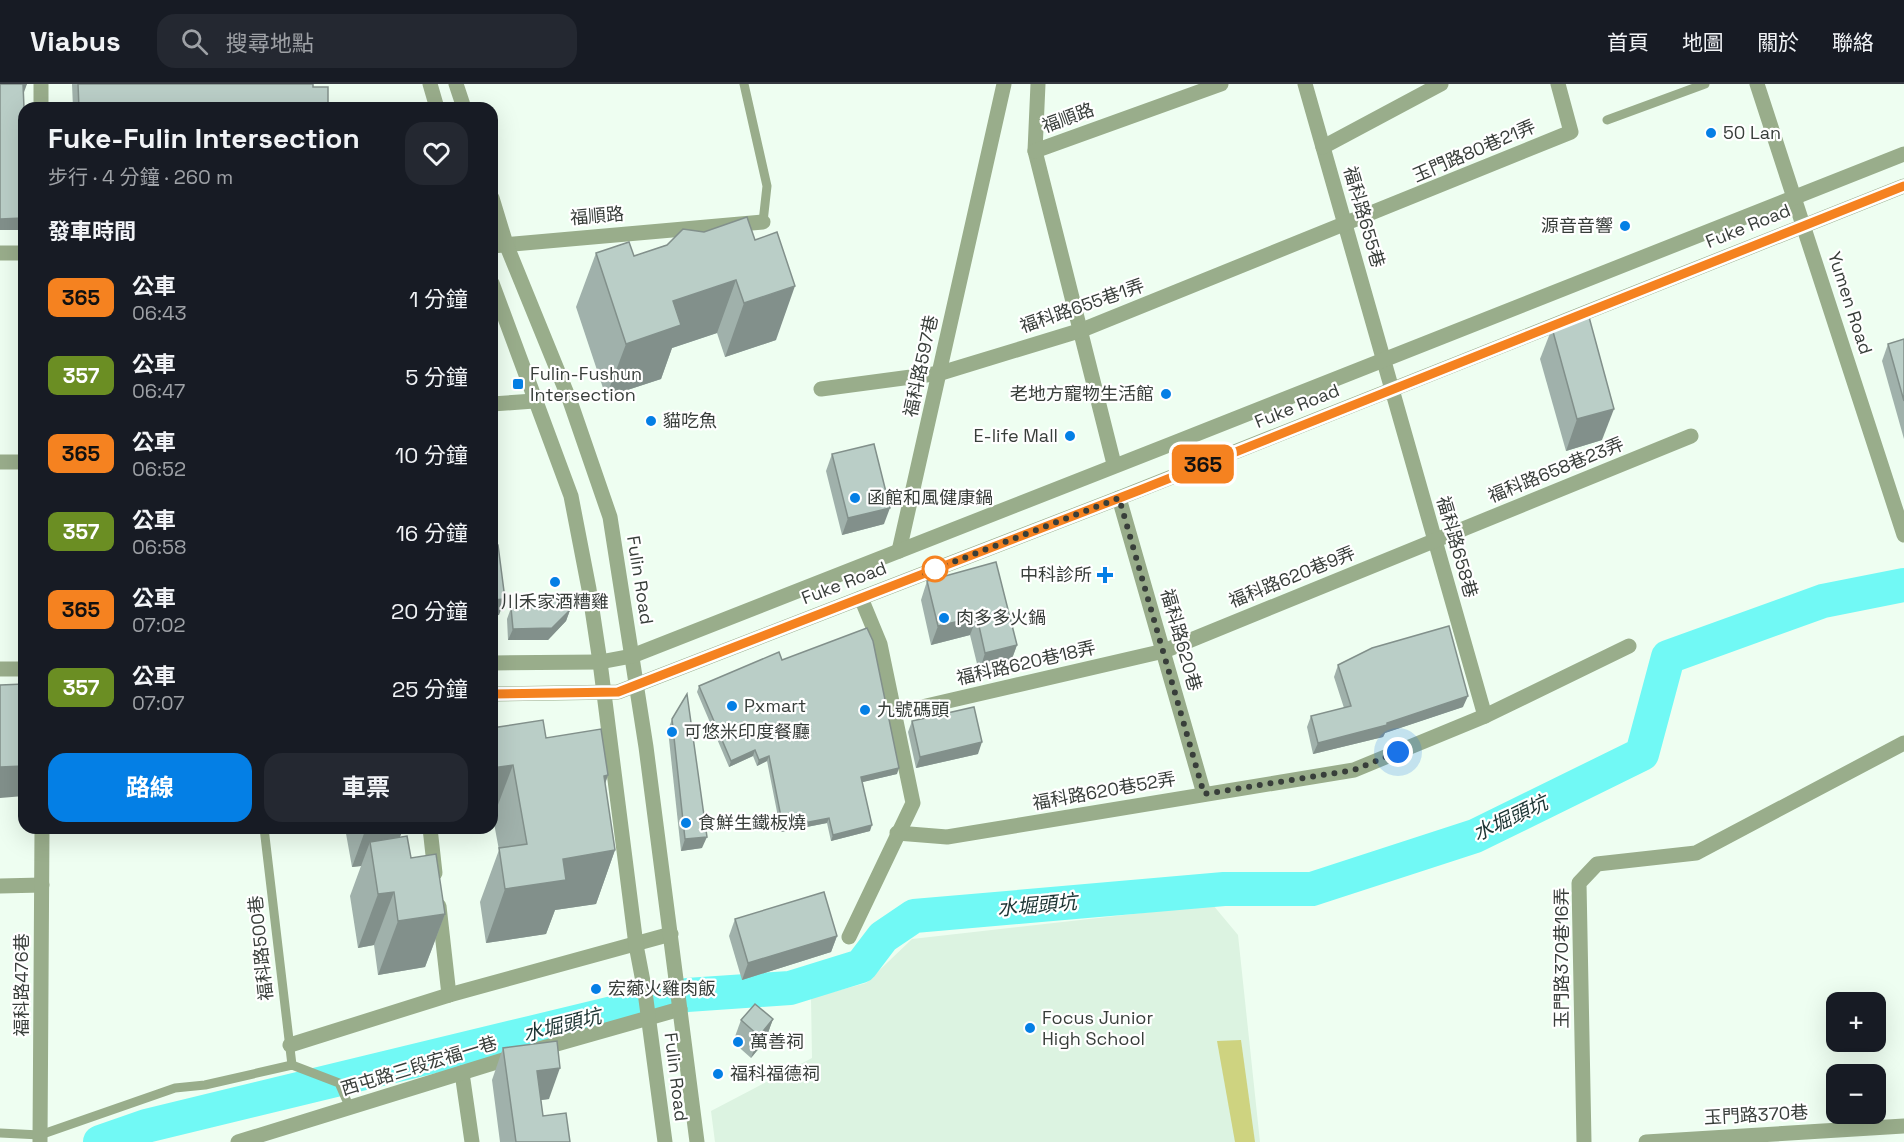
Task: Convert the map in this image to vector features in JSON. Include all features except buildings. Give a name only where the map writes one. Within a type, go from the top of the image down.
[{"type":"street","points":[[41,84],[41,102]]},
{"type":"street","points":[[429,84],[434,102]]},
{"type":"street","points":[[456,84],[462,102]]},
{"type":"street","name":"福科路597巷","points":[[899,551],[941,373],[978,189],[1004,84]]},
{"type":"street","points":[[1035,151],[1038,84]]},
{"type":"street","name":"福順路","points":[[1114,464],[1035,151],[1221,84]]},
{"type":"street","name":"福科路655巷","points":[[1305,84],[1392,390]]},
{"type":"street","points":[[1323,147],[1441,84]]},
{"type":"street","name":"玉門路80巷21弄","points":[[1346,226],[1571,132],[1558,84]]},
{"type":"street","name":"Yumen Road","points":[[1757,84],[1903,528]]},
{"type":"street","name":"Fuke Road","points":[[498,663],[600,662],[632,656],[1114,464],[1384,362],[1904,154]]},
{"type":"street","name":"Fuke Road","points":[[498,694],[618,692],[1119,498],[1904,186]]},
{"type":"street","name":"福順路","points":[[499,245],[763,222]]},
{"type":"street","name":"福科路655巷1弄","points":[[821,389],[941,373],[1082,330],[1346,226]]},
{"type":"street","name":"Fulin Road","points":[[499,245],[604,495],[616,551],[637,684],[697,1142]]},
{"type":"street","points":[[0,253],[18,253]]},
{"type":"street","points":[[498,300],[571,496],[600,662],[636,945]]},
{"type":"street","name":"福科路658巷","points":[[1392,390],[1485,716]]},
{"type":"street","points":[[498,404],[534,401]]},
{"type":"street","name":"福科路658巷23弄","points":[[1435,540],[1691,436]]},
{"type":"street","points":[[0,462],[18,462]]},
{"type":"street","name":"福科路620巷","points":[[1119,498],[1204,794]]},
{"type":"street","name":"福科路620巷9弄","points":[[1164,651],[1435,540]]},
{"type":"street","points":[[849,937],[913,803],[880,644],[861,598]]},
{"type":"street","name":"福科路620巷52弄","points":[[897,833],[947,837],[1354,770],[1485,716],[1629,646]]},
{"type":"street","name":"福科路620巷18弄","points":[[896,713],[1164,651]]},
{"type":"street","points":[[0,669],[18,669]]},
{"type":"street","name":"玉門路370巷16弄","points":[[1584,1142],[1579,883],[1597,864],[1695,853],[1904,743]]},
{"type":"street","name":"福科路476巷","points":[[40,1138],[42,834]]},
{"type":"street","points":[[431,834],[449,995]]},
{"type":"street","points":[[0,886],[42,885]]},
{"type":"street","points":[[290,1045],[449,995],[671,934]]},
{"type":"street","name":"Fulin Road","points":[[636,945],[649,1017],[665,1142]]},
{"type":"street","name":"西屯路三段宏福一巷","points":[[247,1141],[462,1073],[680,1008]]},
{"type":"street","points":[[462,1073],[472,1142]]},
{"type":"street","name":"玉門路370巷","points":[[1646,1142],[1904,1126]]},
{"type":"lane","points":[[744,84],[767,186],[763,222]]},
{"type":"lane","points":[[1606,120],[1705,84]]},
{"type":"lane","name":"福科路500巷","points":[[265,834],[292,1065]]},
{"type":"lane","points":[[0,1132],[40,1138],[175,1088],[205,1085],[292,1065],[339,1083],[350,1108]]},
{"type":"shaded area","name":"Focus Junior High School","points":[[1213,905],[1238,935],[1260,1142],[715,1142],[711,1111],[812,1058],[811,998],[866,983],[912,939]]},
{"type":"green space","points":[[1241,1040],[1255,1142],[1235,1142],[1217,1041]]},
{"type":"waterway","name":"水堀頭坑","points":[[100,1142],[146,1126],[687,995],[790,988],[861,966],[883,937],[914,916],[1224,889],[1312,889],[1475,836],[1642,754],[1668,657],[1823,601],[1904,585]]},
{"type":"bus line","name":"365","points":[[498,694],[618,692],[680,666],[1140,490],[1904,186]]},
{"type":"place","name":"50 Lan","points":[[1711,133]]},
{"type":"place","name":"源音音響","points":[[1625,226]]},
{"type":"place","name":"Fulin-Fushun Intersection","points":[[518,384]]},
{"type":"place","name":"老地方寵物生活館","points":[[1166,394]]},
{"type":"place","name":"貓吃魚","points":[[651,421]]},
{"type":"place","name":"E-life Mall","points":[[1070,436]]},
{"type":"place","name":"函館和風健康鍋","points":[[855,498]]},
{"type":"place","name":"中科診所","points":[[1105,575]]},
{"type":"place","name":"川禾家酒糟雞","points":[[555,582]]},
{"type":"place","name":"肉多多火鍋","points":[[944,618]]},
{"type":"place","name":"Pxmart","points":[[732,706]]},
{"type":"place","name":"九號碼頭","points":[[865,710]]},
{"type":"place","name":"可悠米印度餐廳","points":[[672,732]]},
{"type":"place","name":"食鮮生鐵板燒","points":[[686,823]]},
{"type":"place","name":"宏薌火雞肉飯","points":[[596,989]]},
{"type":"place","name":"Focus Junior High School","points":[[1030,1028]]},
{"type":"place","name":"萬善祠","points":[[738,1042]]},
{"type":"place","name":"福科福德祠","points":[[718,1074]]},
{"type":"route","points":[[935,569],[925,573],[1119,498],[1204,794],[1354,770],[1398,752]]}]
